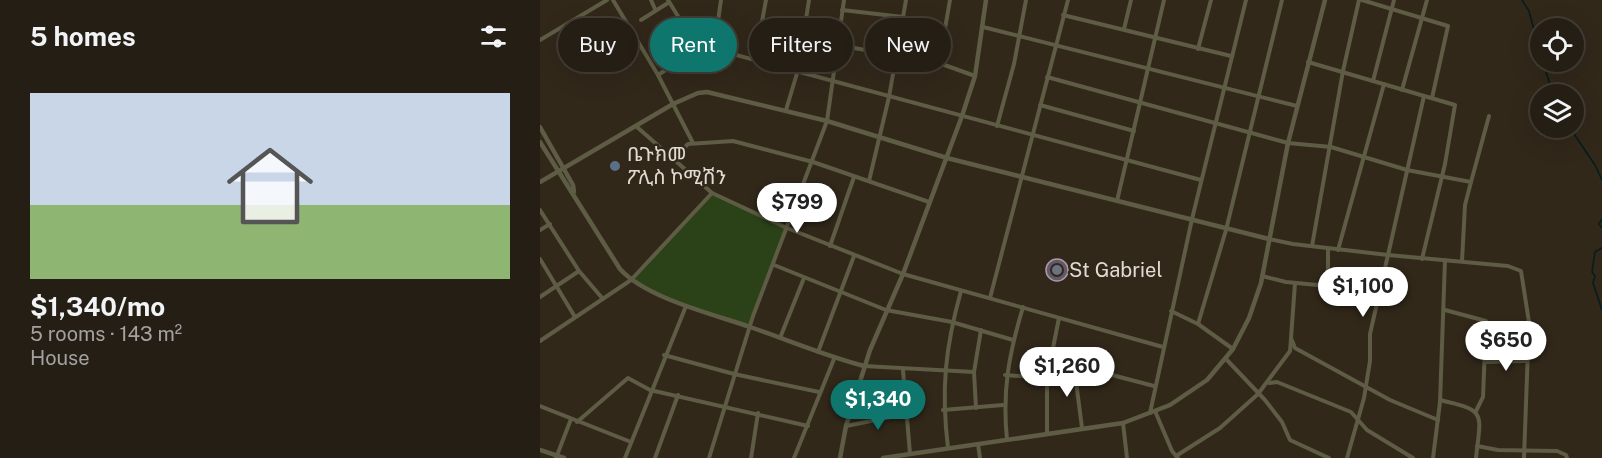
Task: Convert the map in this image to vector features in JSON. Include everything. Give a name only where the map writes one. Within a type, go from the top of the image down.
[{"type":"street","points":[[540,40],[607,0]]},
{"type":"street","points":[[613,0],[658,75],[693,143]]},
{"type":"street","points":[[651,0],[656,9]]},
{"type":"street","points":[[718,18],[721,0]]},
{"type":"street","points":[[763,18],[766,0]]},
{"type":"street","points":[[806,18],[809,0]]},
{"type":"street","points":[[841,18],[844,0]]},
{"type":"street","points":[[842,10],[903,17],[906,0]]},
{"type":"street","points":[[948,18],[951,0]]},
{"type":"street","points":[[840,458],[846,426],[864,366],[903,274],[975,76],[986,0]]},
{"type":"street","points":[[997,126],[1020,35],[1026,0]]},
{"type":"street","points":[[990,298],[1068,0]]},
{"type":"street","points":[[1124,29],[1131,0]]},
{"type":"street","points":[[1117,201],[1164,0]]},
{"type":"street","points":[[1198,49],[1211,0]]},
{"type":"street","points":[[1246,0],[1201,180],[1154,386],[1152,412],[1177,457],[1220,429],[1269,382],[1290,351],[1295,283]]},
{"type":"street","points":[[1198,324],[1226,230],[1257,95],[1282,0]]},
{"type":"street","points":[[884,458],[1123,423],[1152,412],[1192,392],[1226,359],[1249,318],[1262,276],[1288,143],[1324,0]]},
{"type":"street","points":[[1312,246],[1343,71],[1361,0],[1445,24],[1449,29],[1432,98]]},
{"type":"street","points":[[1373,81],[1394,0]]},
{"type":"street","points":[[1402,90],[1427,0]]},
{"type":"street","points":[[641,20],[668,1],[679,18]]},
{"type":"street","points":[[1063,15],[1231,56]]},
{"type":"street","points":[[983,27],[1297,106]]},
{"type":"street","points":[[1307,62],[1452,104],[1456,109],[1422,259]]},
{"type":"street","points":[[951,67],[975,76]]},
{"type":"street","points":[[658,75],[663,72]]},
{"type":"street","points":[[786,110],[797,72]]},
{"type":"street","points":[[804,72],[1032,136],[1201,180]]},
{"type":"street","points":[[709,458],[750,327],[827,121],[833,72]]},
{"type":"street","points":[[868,181],[880,138],[893,72]]},
{"type":"street","points":[[1047,77],[1288,143],[1331,147],[1407,170],[1471,182]]},
{"type":"street","points":[[1338,250],[1384,84]]},
{"type":"street","points":[[540,182],[673,104],[691,95],[707,92],[786,110],[947,158],[1192,219],[1226,230],[1338,250],[1508,266],[1521,271],[1528,307],[1524,458]]},
{"type":"street","points":[[1347,458],[1357,416],[1364,398],[1370,362],[1370,334],[1424,96]]},
{"type":"street","points":[[1040,105],[1134,131]]},
{"type":"street","points":[[1462,261],[1465,206],[1489,116]]},
{"type":"street","points":[[540,127],[564,168],[574,192]]},
{"type":"street","points":[[637,127],[712,193],[830,246],[903,274],[1163,347]]},
{"type":"street","points":[[674,159],[688,144],[733,141],[813,162],[929,202]]},
{"type":"street","points":[[540,142],[558,172],[574,192],[620,269],[631,280],[686,306],[750,327],[834,359],[864,366],[903,370],[974,372]]},
{"type":"street","points":[[830,246],[854,177]]},
{"type":"street","points":[[540,341],[631,280],[712,193]]},
{"type":"street","points":[[540,210],[579,271],[603,299]]},
{"type":"street","points":[[540,230],[550,224]]},
{"type":"street","points":[[1328,248],[1328,286]]},
{"type":"street","points":[[818,352],[854,256]]},
{"type":"street","points":[[1433,458],[1440,400],[1445,310],[1444,260]]},
{"type":"street","points":[[541,261],[574,317]]},
{"type":"street","points":[[774,265],[886,310],[952,322],[1013,340]]},
{"type":"street","points":[[540,297],[579,271]]},
{"type":"street","points":[[1262,276],[1295,283],[1328,286],[1381,285]]},
{"type":"street","points":[[780,338],[804,278]]},
{"type":"street","points":[[948,448],[943,410],[944,371],[952,322],[962,291]]},
{"type":"street","points":[[625,458],[664,355],[686,306]]},
{"type":"street","points":[[1006,440],[1003,405],[1005,375],[1023,307]]},
{"type":"street","points":[[1445,310],[1486,321],[1483,396],[1476,411]]},
{"type":"street","points":[[1171,311],[1198,324],[1233,349]]},
{"type":"street","points":[[1047,434],[1047,378],[1059,318]]},
{"type":"street","points":[[976,408],[974,372],[981,330]]},
{"type":"street","points":[[1291,338],[1295,348],[1365,387],[1438,420]]},
{"type":"street","points":[[664,355],[734,374],[819,392]]},
{"type":"street","points":[[794,458],[834,359]]},
{"type":"street","points":[[1051,359],[1154,386]]},
{"type":"street","points":[[1226,359],[1282,422],[1290,440],[1329,458]]},
{"type":"street","points":[[1485,362],[1527,361]]},
{"type":"street","points":[[1074,366],[1082,428]]},
{"type":"street","points":[[903,370],[910,454]]},
{"type":"street","points":[[1005,375],[1047,378]]},
{"type":"street","points":[[577,422],[628,378],[650,390],[724,405],[808,426]]},
{"type":"street","points":[[1269,382],[1277,382],[1339,406],[1357,416],[1360,424],[1367,430],[1413,458]]},
{"type":"street","points":[[655,458],[678,395]]},
{"type":"street","points":[[1440,400],[1472,407],[1476,411],[1480,426],[1476,458]]},
{"type":"street","points":[[540,405],[577,422],[631,442]]},
{"type":"street","points":[[943,410],[1003,405]]},
{"type":"street","points":[[751,458],[758,413]]},
{"type":"street","points":[[846,426],[906,414]]},
{"type":"street","points":[[556,457],[571,419]]},
{"type":"street","points":[[1123,423],[1127,458]]},
{"type":"street","points":[[978,444],[980,458]]},
{"type":"street","points":[[1477,446],[1524,452],[1557,451],[1566,455],[1567,458]]},
{"type":"street","points":[[540,450],[564,458]]},
{"type":"street","points":[[930,452],[931,458]]},
{"type":"green space","points":[[712,194],[787,229],[750,328],[684,305],[631,279]]},
{"type":"building","name":"St Gabriel","points":[[1057,259],[1067,266],[1068,270],[1061,280],[1057,281],[1047,274],[1046,270],[1053,260]]},
{"type":"waterway","points":[[1522,0],[1531,18]]},
{"type":"waterway","points":[[1546,72],[1550,84]]},
{"type":"waterway","points":[[1577,138],[1602,180]]},
{"type":"waterway","points":[[1602,219],[1599,224],[1602,228]]},
{"type":"waterway","points":[[1602,248],[1595,252],[1592,272],[1595,276],[1593,283],[1602,310]]},
{"type":"place","name":"ቤጉክመ ፖሊስ ኮሚሽን","points":[[615,166]]},
{"type":"place","name":"St Gabriel","points":[[1057,270]]}]
